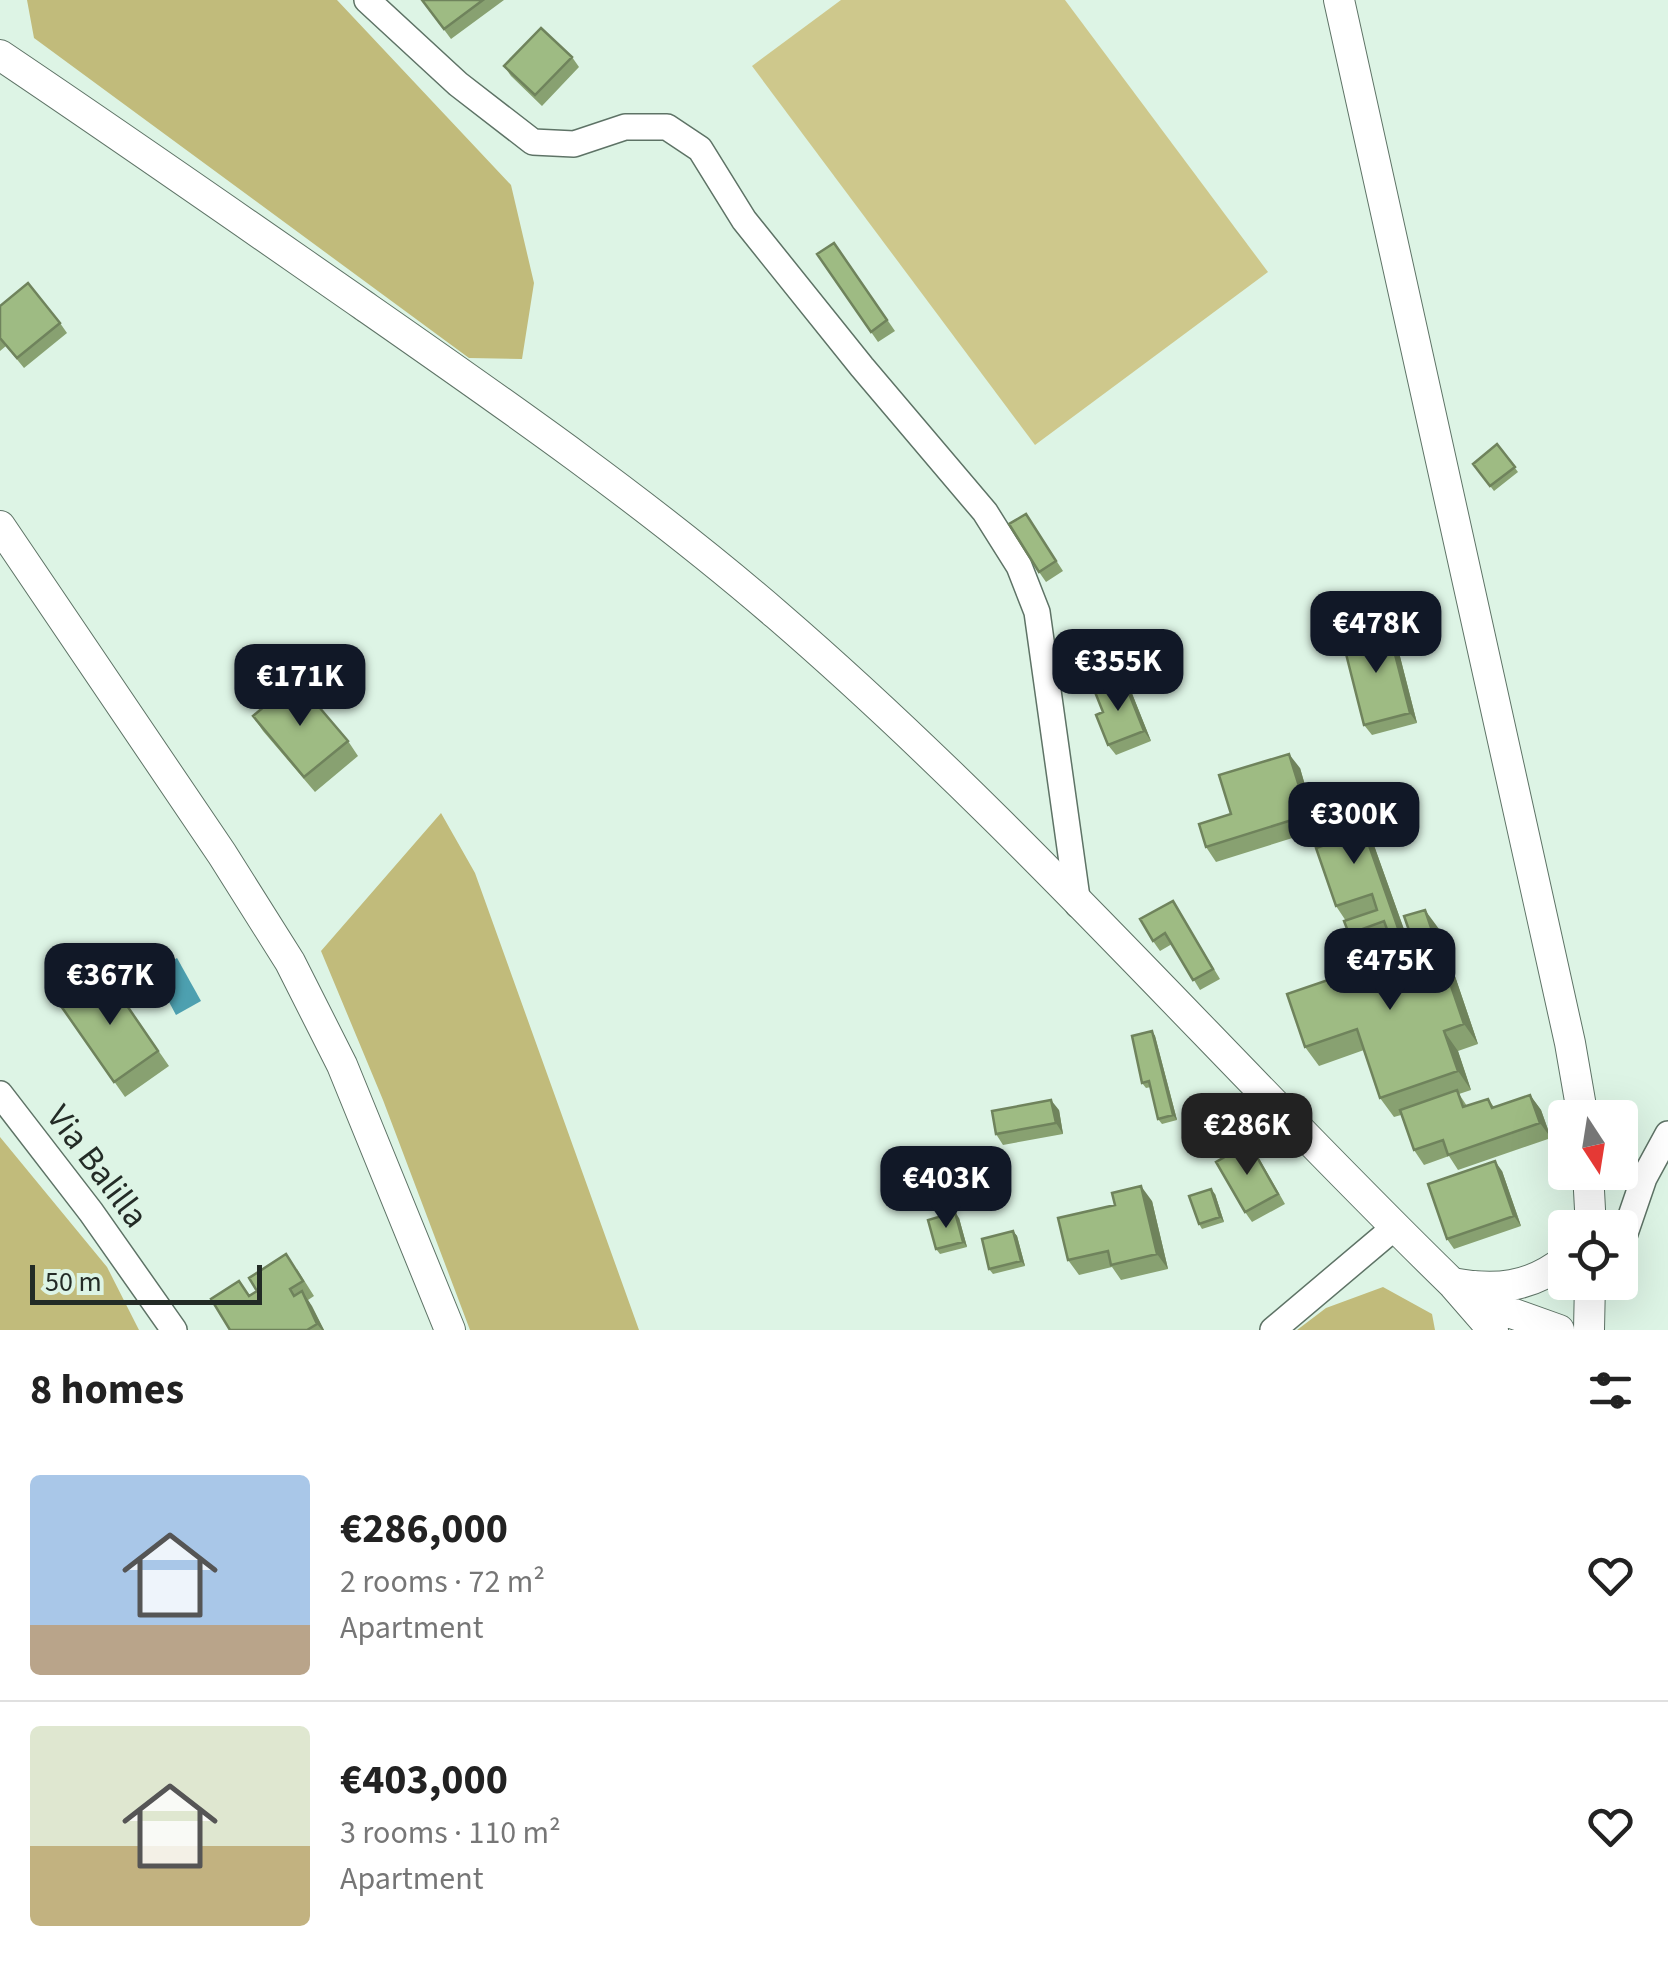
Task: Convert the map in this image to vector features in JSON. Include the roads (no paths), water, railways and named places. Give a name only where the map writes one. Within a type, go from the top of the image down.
[{"type":"street","points":[[367,0],[458,84],[533,142],[574,144],[625,127],[667,126],[700,149],[744,220],[985,512],[1019,566],[1037,612],[1078,905]]},
{"type":"street","points":[[1340,0],[1580,1100]]},
{"type":"street","points":[[0,54],[557,440],[743,586],[860,688],[1012,831],[1078,905],[1452,1283],[1492,1330]]},
{"type":"street","points":[[0,526],[232,868],[290,962],[342,1065],[450,1330]]},
{"type":"street","name":"Via Balilla","points":[[0,1094],[91,1212],[174,1330]]},
{"type":"street","points":[[1633,1210],[1644,1178],[1668,1134]]},
{"type":"street","points":[[1273,1330],[1394,1227]]},
{"type":"street","points":[[1452,1283],[1476,1288],[1515,1286],[1548,1271]]},
{"type":"street","points":[[1452,1283],[1503,1310],[1559,1330]]},
{"type":"street","points":[[1588,1330],[1591,1300]]},
{"type":"water","points":[[177,958],[201,1001],[176,1015],[153,972]]}]
